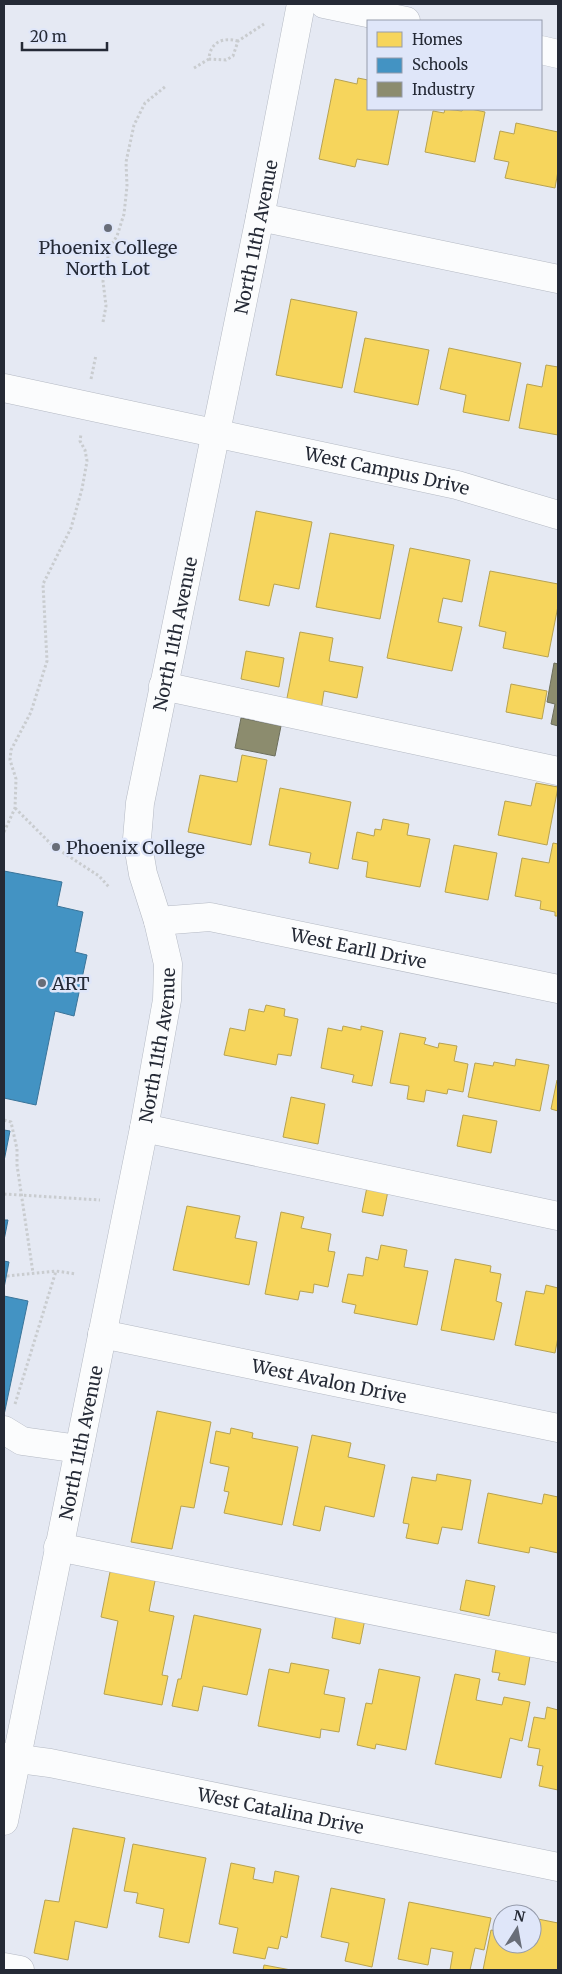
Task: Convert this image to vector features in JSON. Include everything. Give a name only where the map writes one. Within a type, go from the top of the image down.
[{"type":"street","name":"North 11th Avenue","points":[[4,1821],[10,1757],[79,1449],[130,1201],[167,1000],[168,964],[158,921],[143,874],[137,840],[140,803],[260,217],[301,4]]},
{"type":"street","points":[[324,4],[401,20]]},
{"type":"street","points":[[542,50],[558,54]]},
{"type":"street","points":[[260,217],[558,279]]},
{"type":"street","name":"West Campus Drive","points":[[4,388],[457,485],[558,515]]},
{"type":"street","points":[[163,686],[558,771]]},
{"type":"street","name":"West Earll Drive","points":[[158,921],[210,917],[558,989]]},
{"type":"street","points":[[144,1128],[558,1216]]},
{"type":"street","name":"West Avalon Drive","points":[[102,1334],[558,1428]]},
{"type":"street","points":[[5,1431],[22,1441],[79,1449]]},
{"type":"street","points":[[58,1547],[558,1648]]},
{"type":"street","name":"West Catalina Drive","points":[[10,1757],[558,1866]]},
{"type":"street","points":[[4,1967],[20,1970]]},
{"type":"path","points":[[194,68],[209,59],[226,60],[233,56],[238,41],[264,24]]},
{"type":"path","points":[[209,59],[214,45],[220,40],[228,38],[238,41]]},
{"type":"path","points":[[103,322],[106,306],[103,281],[110,247],[121,226],[124,214],[127,186],[126,162],[134,125],[145,103],[166,86]]},
{"type":"path","points":[[90,385],[96,355]]},
{"type":"path","points":[[4,832],[15,808],[16,779],[10,760],[11,750],[31,712],[44,674],[47,645],[42,593],[43,584],[71,528],[82,489],[87,461],[85,450],[80,441],[81,434]]},
{"type":"path","points":[[15,808],[53,846],[98,876],[109,887]]},
{"type":"path","points":[[4,1120],[12,1122],[33,1273]]},
{"type":"path","points":[[4,1194],[22,1197],[130,1201]]},
{"type":"path","points":[[5,1431],[56,1271]]},
{"type":"path","points":[[7,1276],[56,1271],[76,1274]]},
{"type":"building: Homes","points":[[358,78],[367,80],[367,110],[399,110],[388,165],[357,159],[355,167],[319,159],[335,79],[357,84]]},
{"type":"building: Homes","points":[[445,110],[476,110],[485,112],[475,162],[425,152],[433,111],[444,113]]},
{"type":"building: Homes","points":[[516,123],[558,132],[558,171],[555,188],[505,178],[509,162],[494,159],[500,131],[514,134]]},
{"type":"building: Homes","points":[[291,299],[357,312],[342,388],[276,375]]},
{"type":"building: Homes","points":[[365,338],[429,350],[418,405],[354,392]]},
{"type":"building: Homes","points":[[449,348],[521,363],[509,421],[463,412],[466,395],[440,389]]},
{"type":"building: Homes","points":[[546,365],[558,367],[558,435],[519,428],[527,384],[542,387]]},
{"type":"building: Homes","points":[[256,511],[312,522],[299,589],[274,584],[269,606],[239,600]]},
{"type":"building: Homes","points":[[330,533],[394,545],[380,619],[316,607]]},
{"type":"building: Homes","points":[[410,548],[470,560],[462,602],[443,598],[438,622],[462,627],[452,671],[387,658]]},
{"type":"building: Homes","points":[[490,571],[558,584],[558,606],[548,657],[503,648],[506,632],[479,626]]},
{"type":"building: Homes","points":[[300,632],[333,638],[329,661],[363,667],[357,698],[324,691],[321,710],[286,703]]},
{"type":"building: Homes","points":[[246,651],[284,658],[279,687],[241,679]]},
{"type":"building: Homes","points":[[511,684],[547,691],[542,719],[506,712]]},
{"type":"building: Homes","points":[[242,755],[267,760],[251,845],[188,832],[200,775],[237,782]]},
{"type":"building: Homes","points":[[536,783],[558,787],[547,845],[498,835],[505,801],[531,806]]},
{"type":"building: Homes","points":[[280,788],[351,802],[338,869],[309,863],[311,853],[269,845]]},
{"type":"building: Homes","points":[[383,819],[409,824],[407,835],[430,839],[420,887],[366,877],[368,862],[352,859],[357,832],[374,836],[375,829],[381,830]]},
{"type":"building: Homes","points":[[553,843],[558,844],[558,916],[555,916],[555,912],[540,909],[541,901],[515,896],[522,858],[549,863]]},
{"type":"building: Homes","points":[[454,845],[497,853],[488,900],[445,892]]},
{"type":"building: Homes","points":[[266,1005],[285,1009],[284,1016],[298,1019],[291,1056],[278,1054],[276,1065],[224,1055],[230,1028],[245,1031],[249,1009],[264,1012]]},
{"type":"building: Homes","points":[[343,1026],[361,1030],[361,1026],[383,1031],[372,1086],[352,1082],[354,1075],[321,1068],[328,1028],[342,1031]]},
{"type":"building: Homes","points":[[400,1033],[426,1038],[424,1044],[438,1048],[439,1043],[457,1046],[454,1061],[468,1064],[463,1092],[448,1089],[447,1094],[426,1090],[424,1102],[407,1099],[409,1086],[390,1083]]},
{"type":"building: Homes","points":[[516,1059],[549,1065],[540,1111],[468,1097],[475,1063],[493,1066],[494,1062],[515,1066]]},
{"type":"building: Homes","points":[[558,1080],[558,1111],[551,1109]]},
{"type":"building: Homes","points":[[291,1097],[325,1104],[318,1144],[283,1137]]},
{"type":"building: Homes","points":[[463,1115],[497,1121],[491,1153],[457,1146]]},
{"type":"building: Homes","points":[[368,1182],[389,1186],[383,1216],[362,1212]]},
{"type":"building: Homes","points":[[187,1206],[240,1216],[235,1238],[257,1242],[249,1285],[173,1270]]},
{"type":"building: Homes","points":[[281,1212],[304,1217],[301,1228],[331,1234],[328,1251],[335,1252],[328,1287],[314,1284],[313,1293],[300,1291],[298,1300],[265,1294]]},
{"type":"building: Homes","points":[[381,1245],[407,1250],[404,1267],[428,1271],[417,1325],[354,1313],[356,1305],[342,1302],[348,1274],[363,1276],[366,1257],[378,1260]]},
{"type":"building: Homes","points":[[455,1259],[491,1266],[490,1272],[501,1274],[496,1301],[502,1303],[494,1340],[441,1330]]},
{"type":"building: Homes","points":[[546,1285],[558,1288],[558,1337],[555,1353],[515,1345],[526,1291],[544,1294]]},
{"type":"building: Homes","points":[[157,1411],[211,1422],[194,1508],[181,1506],[172,1549],[131,1542]]},
{"type":"building: Homes","points":[[231,1428],[253,1433],[252,1438],[298,1447],[282,1525],[224,1513],[229,1492],[224,1491],[229,1467],[210,1463],[216,1431],[230,1434]]},
{"type":"building: Homes","points":[[312,1435],[351,1443],[348,1457],[385,1465],[374,1517],[325,1506],[320,1531],[293,1525]]},
{"type":"building: Homes","points":[[437,1474],[471,1480],[462,1530],[442,1527],[438,1544],[406,1538],[409,1524],[403,1523],[412,1477],[436,1481]]},
{"type":"building: Homes","points":[[488,1493],[542,1504],[544,1494],[558,1497],[558,1553],[530,1547],[529,1553],[478,1543]]},
{"type":"building: Homes","points":[[112,1562],[157,1571],[149,1611],[174,1616],[162,1675],[168,1676],[162,1705],[104,1694],[118,1621],[101,1617]]},
{"type":"building: Homes","points":[[466,1580],[495,1586],[489,1616],[460,1610]]},
{"type":"building: Homes","points":[[337,1609],[366,1614],[360,1644],[332,1638]]},
{"type":"building: Homes","points":[[194,1615],[261,1629],[247,1695],[203,1686],[198,1711],[172,1706],[178,1679],[181,1679]]},
{"type":"building: Homes","points":[[496,1649],[530,1656],[525,1685],[498,1680],[500,1673],[492,1672]]},
{"type":"building: Homes","points":[[291,1663],[329,1670],[324,1694],[345,1698],[339,1732],[321,1729],[320,1738],[258,1726],[269,1669],[289,1673]]},
{"type":"building: Homes","points":[[379,1669],[420,1677],[406,1750],[376,1744],[375,1749],[357,1745],[366,1703],[372,1704]]},
{"type":"building: Homes","points":[[455,1674],[480,1679],[476,1700],[502,1705],[504,1697],[530,1702],[522,1741],[510,1738],[501,1778],[435,1764]]},
{"type":"building: Homes","points":[[547,1707],[558,1710],[558,1790],[539,1786],[543,1766],[537,1765],[540,1749],[528,1747],[534,1717],[545,1719]]},
{"type":"building: Homes","points":[[73,1828],[125,1838],[107,1928],[75,1921],[68,1960],[34,1953],[45,1900],[59,1902]]},
{"type":"building: Homes","points":[[133,1844],[206,1858],[189,1943],[159,1937],[164,1909],[136,1903],[138,1893],[124,1891]]},
{"type":"building: Homes","points":[[231,1863],[255,1868],[253,1879],[273,1883],[275,1871],[299,1876],[287,1938],[281,1936],[278,1949],[268,1947],[265,1959],[233,1953],[238,1928],[219,1924]]},
{"type":"building: Homes","points":[[331,1888],[385,1899],[372,1967],[345,1961],[349,1943],[321,1937]]},
{"type":"building: Homes","points":[[409,1902],[491,1918],[484,1950],[475,1948],[470,1970],[450,1970],[453,1952],[431,1948],[428,1965],[398,1959]]},
{"type":"building: Homes","points":[[542,1920],[558,1923],[558,1970],[483,1970],[491,1930],[492,1954],[542,1954]]},
{"type":"building: Homes","points":[[264,1965],[291,1970],[263,1970]]},
{"type":"building: Schools","name":"ART","points":[[4,871],[62,882],[57,906],[83,912],[75,952],[87,955],[74,1016],[55,1011],[36,1105],[4,1098]]},
{"type":"building: Schools","points":[[4,1130],[10,1131],[4,1161]]},
{"type":"building: Schools","points":[[4,1220],[8,1220],[4,1240]]},
{"type":"building: Schools","points":[[4,1261],[9,1262],[4,1288]]},
{"type":"building: Schools","points":[[4,1296],[28,1301],[4,1415]]},
{"type":"building: Industry","points":[[554,663],[558,664],[558,726],[551,724],[555,704],[547,702]]},
{"type":"building: Industry","points":[[241,718],[281,726],[275,756],[235,748]]},
{"type":"place","name":"Phoenix College North Lot","points":[[108,228]]},
{"type":"place","name":"Phoenix College","points":[[56,847]]},
{"type":"place","name":"ART","points":[[42,983]]}]
